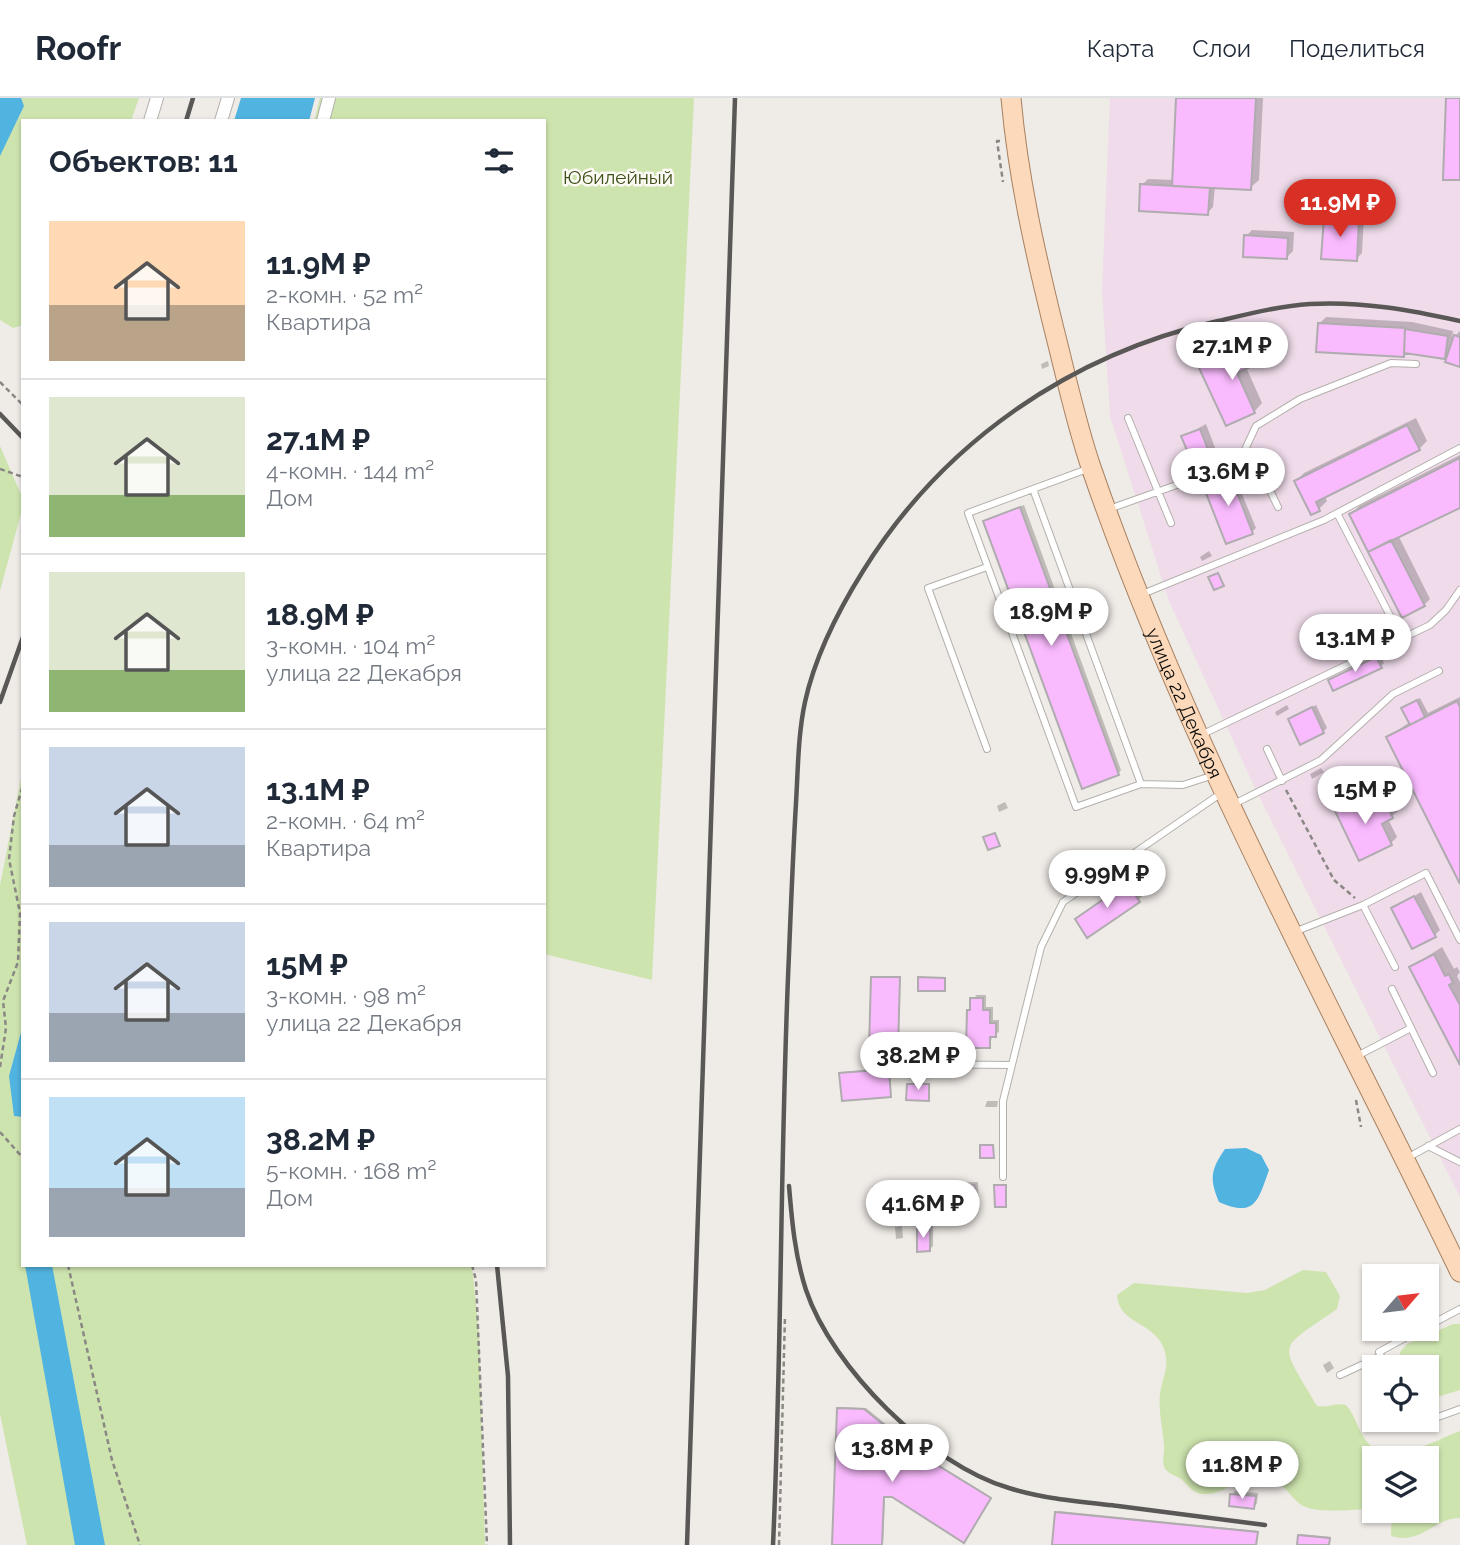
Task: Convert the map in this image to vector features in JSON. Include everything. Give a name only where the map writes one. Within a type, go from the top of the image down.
[{"type":"main road","name":"улица 22 Декабря","points":[[1011,98],[1019,173],[1033,248],[1091,467],[1138,595],[1198,737],[1460,1272]]},
{"type":"street","points":[[151,119],[157,98]]},
{"type":"street","points":[[222,119],[228,98]]},
{"type":"street","points":[[324,119],[329,98]]},
{"type":"lane","points":[[1107,509],[1199,477],[1242,456],[1256,426],[1300,399],[1391,363],[1416,364]]},
{"type":"lane","points":[[1128,418],[1171,523]]},
{"type":"lane","points":[[1138,595],[1337,513],[1460,448]]},
{"type":"lane","points":[[1242,456],[1256,462],[1278,507]]},
{"type":"lane","points":[[1091,467],[968,513],[1076,807],[1141,784],[1224,790],[1282,781],[1321,760],[1393,694],[1439,671]]},
{"type":"lane","points":[[1033,489],[1141,784]]},
{"type":"lane","points":[[1337,513],[1402,639]]},
{"type":"lane","points":[[987,567],[928,588],[987,749]]},
{"type":"lane","points":[[1198,737],[1430,625],[1446,610],[1460,590]]},
{"type":"lane","points":[[1267,749],[1282,781]]},
{"type":"lane","points":[[1003,1177],[1003,1101],[1041,947],[1063,902],[1224,790]]},
{"type":"lane","points":[[1292,933],[1363,905],[1426,873],[1460,940]]},
{"type":"lane","points":[[1363,905],[1395,967]]},
{"type":"lane","points":[[1392,989],[1433,1073]]},
{"type":"lane","points":[[1354,1057],[1411,1028]]},
{"type":"lane","points":[[904,1063],[1011,1065]]},
{"type":"lane","points":[[1405,1158],[1460,1129]]},
{"type":"lane","points":[[1428,1146],[1460,1163]]},
{"type":"lane","points":[[1439,1320],[1460,1309]]},
{"type":"lane","points":[[1380,1355],[1379,1352],[1399,1341]]},
{"type":"lane","points":[[1340,1375],[1362,1365]]},
{"type":"lane","points":[[1439,1417],[1460,1409]]},
{"type":"path","points":[[0,382],[21,403]]},
{"type":"path","points":[[0,469],[21,476]]},
{"type":"path","points":[[1282,781],[1334,880],[1363,905]]},
{"type":"path","points":[[0,1068],[6,1028],[3,1001],[18,962],[20,913],[9,859],[14,816],[21,792]]},
{"type":"path","points":[[0,1132],[21,1156]]},
{"type":"path","points":[[68,1267],[112,1460],[140,1545]]},
{"type":"path","points":[[473,1267],[476,1280],[488,1545]]},
{"type":"path","points":[[779,1545],[785,1316]]},
{"type":"shaded area","points":[[1110,98],[1460,98],[1460,1197],[1254,786],[1169,601],[1110,416],[1102,290]]},
{"type":"green space","points":[[0,98],[139,98],[132,119],[21,119],[21,326],[13,328],[0,320]]},
{"type":"green space","name":"Юбилейный","points":[[320,98],[694,98],[652,980],[546,954],[546,119],[315,119]]},
{"type":"green space","points":[[0,446],[21,494],[21,513],[0,591]]},
{"type":"green space","points":[[21,778],[21,1267],[472,1267],[479,1334],[485,1545],[27,1545],[0,1414],[0,885]]},
{"type":"green space","points":[[1303,1270],[1326,1272],[1340,1296],[1337,1309],[1294,1341],[1290,1348],[1290,1357],[1317,1406],[1346,1405],[1372,1446],[1362,1446],[1362,1509],[1325,1510],[1307,1507],[1300,1504],[1282,1486],[1257,1478],[1218,1492],[1202,1494],[1165,1468],[1160,1393],[1166,1368],[1165,1352],[1154,1334],[1124,1313],[1117,1295],[1134,1283],[1247,1293],[1265,1290]]},
{"type":"green space","points":[[1460,1324],[1460,1390],[1439,1396],[1439,1355],[1400,1355],[1400,1352],[1414,1341],[1439,1341],[1439,1330]]},
{"type":"green space","points":[[1460,1431],[1460,1518],[1441,1522],[1419,1535],[1402,1538],[1391,1536],[1392,1523],[1439,1523],[1439,1446],[1423,1446]]},
{"type":"water","points":[[0,98],[21,98],[24,106],[0,156]]},
{"type":"water","points":[[241,98],[315,98],[310,119],[235,119]]},
{"type":"water","points":[[21,1032],[21,1117],[14,1116],[9,1076]]},
{"type":"water","points":[[1246,1148],[1261,1155],[1269,1170],[1258,1198],[1248,1207],[1240,1208],[1219,1202],[1213,1180],[1217,1162],[1225,1149]]},
{"type":"water","points":[[25,1267],[52,1267],[105,1545],[75,1545]]},
{"type":"building","points":[[1176,98],[1256,98],[1251,190],[1172,186]]},
{"type":"building","points":[[1446,98],[1460,98],[1460,180],[1443,180]]},
{"type":"building","points":[[1140,184],[1210,188],[1208,215],[1139,211]]},
{"type":"building","points":[[1324,217],[1359,219],[1357,261],[1321,259]]},
{"type":"building","points":[[1244,235],[1288,238],[1287,259],[1243,257]]},
{"type":"building","points":[[1318,323],[1405,328],[1404,357],[1316,352]]},
{"type":"building","points":[[1405,329],[1448,336],[1445,359],[1404,353]]},
{"type":"building","points":[[1454,335],[1460,337],[1460,367],[1445,362]]},
{"type":"building","points":[[1258,341],[1267,359],[1237,373],[1255,413],[1226,426],[1199,368]]},
{"type":"building","points":[[1407,425],[1420,450],[1316,502],[1320,511],[1311,515],[1294,481]]},
{"type":"building","points":[[1200,429],[1212,460],[1194,467],[1181,436]]},
{"type":"building","points":[[1460,458],[1460,508],[1368,552],[1349,514]]},
{"type":"building","points":[[1229,472],[1253,534],[1226,544],[1202,483]]},
{"type":"building","points":[[1020,507],[1119,775],[1082,789],[983,521]]},
{"type":"building","points":[[1391,540],[1425,606],[1402,618],[1368,552]]},
{"type":"building","points":[[1218,573],[1224,586],[1214,590],[1208,577]]},
{"type":"building","points":[[1376,657],[1382,668],[1333,691],[1328,680]]},
{"type":"building","points":[[1417,700],[1425,717],[1410,725],[1401,708]]},
{"type":"building","points":[[1457,701],[1460,707],[1460,884],[1386,737]]},
{"type":"building","points":[[1312,707],[1324,733],[1300,745],[1288,719]]},
{"type":"building","points":[[1366,794],[1373,806],[1384,800],[1393,818],[1382,824],[1392,845],[1359,861],[1334,809]]},
{"type":"building","points":[[995,833],[1000,846],[988,850],[983,837]]},
{"type":"building","points":[[1127,883],[1140,902],[1087,938],[1075,919]]},
{"type":"building","points":[[1414,896],[1436,937],[1412,949],[1391,908]]},
{"type":"building","points":[[1434,954],[1445,976],[1449,974],[1453,983],[1449,985],[1460,1005],[1460,1065],[1409,967]]},
{"type":"building","points":[[871,977],[900,977],[898,1050],[869,1049]]},
{"type":"building","points":[[918,977],[945,978],[945,991],[918,991]]},
{"type":"building","points":[[970,998],[983,998],[983,1010],[990,1010],[990,1023],[996,1023],[996,1037],[990,1037],[990,1048],[966,1048]]},
{"type":"building","points":[[889,1069],[891,1097],[842,1101],[839,1073]]},
{"type":"building","points":[[907,1084],[929,1084],[929,1101],[906,1100]]},
{"type":"building","points":[[980,1145],[993,1145],[994,1158],[980,1158]]},
{"type":"building","points":[[975,1185],[976,1212],[874,1215],[873,1187]]},
{"type":"building","points":[[994,1185],[1006,1185],[1006,1207],[995,1207]]},
{"type":"building","points":[[917,1229],[930,1229],[930,1251],[917,1252]]},
{"type":"building","points":[[837,1408],[864,1409],[924,1457],[991,1498],[964,1543],[892,1497],[884,1497],[882,1545],[832,1545]]},
{"type":"building","points":[[1230,1494],[1256,1496],[1254,1509],[1229,1506]]},
{"type":"building","points":[[1055,1512],[1258,1532],[1256,1545],[1052,1545]]},
{"type":"building","points":[[1298,1535],[1330,1538],[1329,1545],[1297,1545]]},
{"type":"railway","points":[[187,119],[193,98]]},
{"type":"railway","points":[[687,1545],[735,98]]},
{"type":"railway","points":[[773,1545],[786,1028],[799,752],[809,685],[828,634],[845,602],[895,525],[932,482],[972,444],[1015,410],[1062,381],[1112,356],[1164,336],[1218,321],[1298,305],[1367,305],[1460,321]]},
{"type":"railway","points":[[0,414],[21,436]]},
{"type":"railway","points":[[0,702],[21,643]]},
{"type":"railway","points":[[789,1186],[799,1264],[806,1290],[819,1320],[861,1381],[917,1436],[979,1476],[1036,1495],[1265,1525]]},
{"type":"railway","points":[[497,1267],[508,1376],[510,1545]]}]
